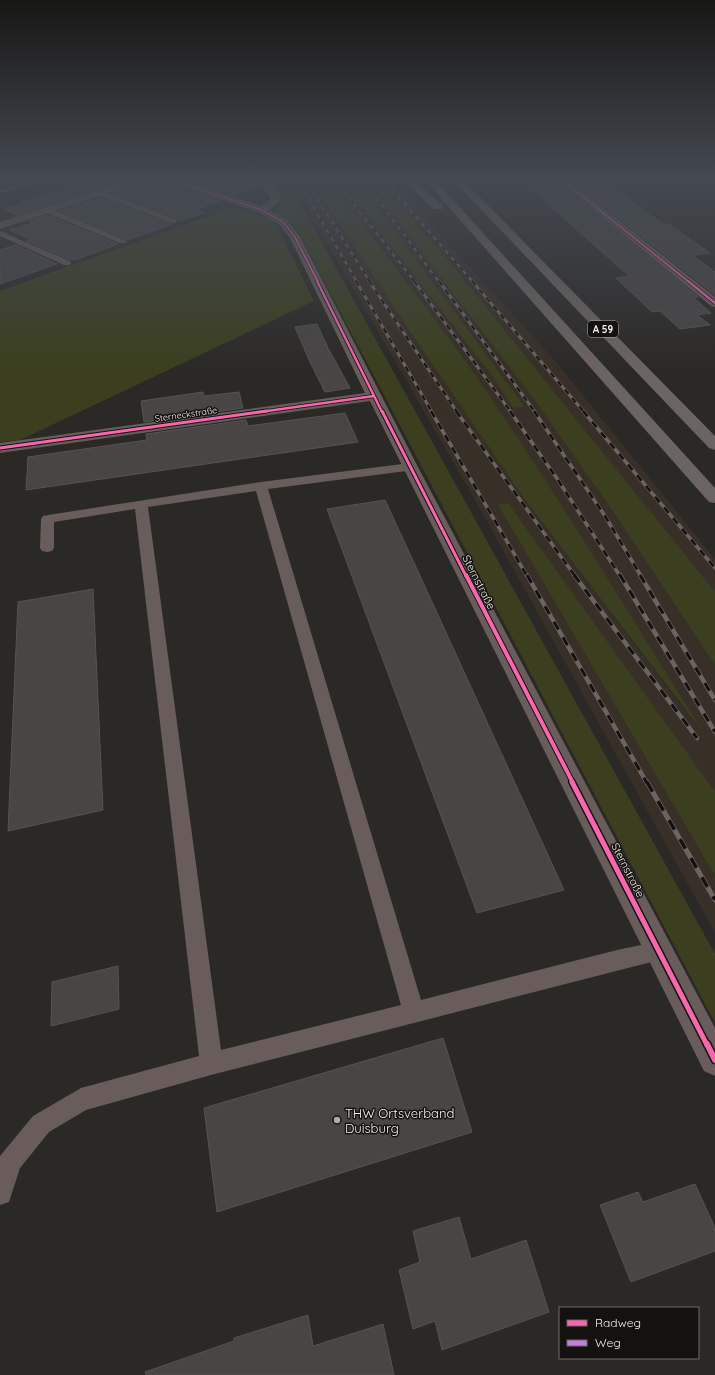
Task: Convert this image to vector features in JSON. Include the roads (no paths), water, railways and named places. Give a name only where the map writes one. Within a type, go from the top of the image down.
[{"type":"highway","name":"A 59","points":[[480,243],[503,263]]},
{"type":"highway","name":"A 59","points":[[486,243],[715,498]]},
{"type":"highway","name":"A 59","points":[[519,243],[715,445]]},
{"type":"street","name":"Sternstraße","points":[[298,243],[410,467],[715,1060]]},
{"type":"street","points":[[641,243],[715,303]]},
{"type":"street","name":"Sterneckstraße","points":[[0,448],[374,396]]},
{"type":"lane","points":[[22,243],[66,263]]},
{"type":"lane","points":[[47,548],[48,519],[262,486],[410,467]]},
{"type":"lane","points":[[262,486],[414,1013]]},
{"type":"lane","points":[[141,504],[211,1064]]},
{"type":"lane","points":[[0,1193],[10,1161],[41,1124],[81,1100],[211,1064],[617,960],[660,951]]},
{"type":"railway","points":[[334,243],[357,282]]},
{"type":"railway","points":[[345,243],[370,282]]},
{"type":"railway","points":[[384,243],[415,282]]},
{"type":"railway","points":[[410,243],[439,282]]},
{"type":"railway","points":[[439,243],[473,282]]},
{"type":"railway","points":[[356,281],[432,412]]},
{"type":"railway","points":[[369,281],[457,412]]},
{"type":"railway","points":[[414,281],[511,412]]},
{"type":"railway","points":[[439,281],[535,412]]},
{"type":"railway","points":[[472,281],[584,412]]},
{"type":"railway","points":[[431,411],[527,576]]},
{"type":"railway","points":[[456,411],[575,576]]},
{"type":"railway","points":[[510,411],[558,480],[620,576]]},
{"type":"railway","points":[[534,411],[605,516],[641,576]]},
{"type":"railway","points":[[583,411],[715,568]]},
{"type":"railway","points":[[527,575],[647,783]]},
{"type":"railway","points":[[574,575],[697,738]]},
{"type":"railway","points":[[620,575],[715,732]]},
{"type":"railway","points":[[640,575],[715,700]]},
{"type":"railway","points":[[647,782],[715,900]]},
{"type":"place","name":"THW Ortsverband Duisburg","points":[[337,1120]]}]
